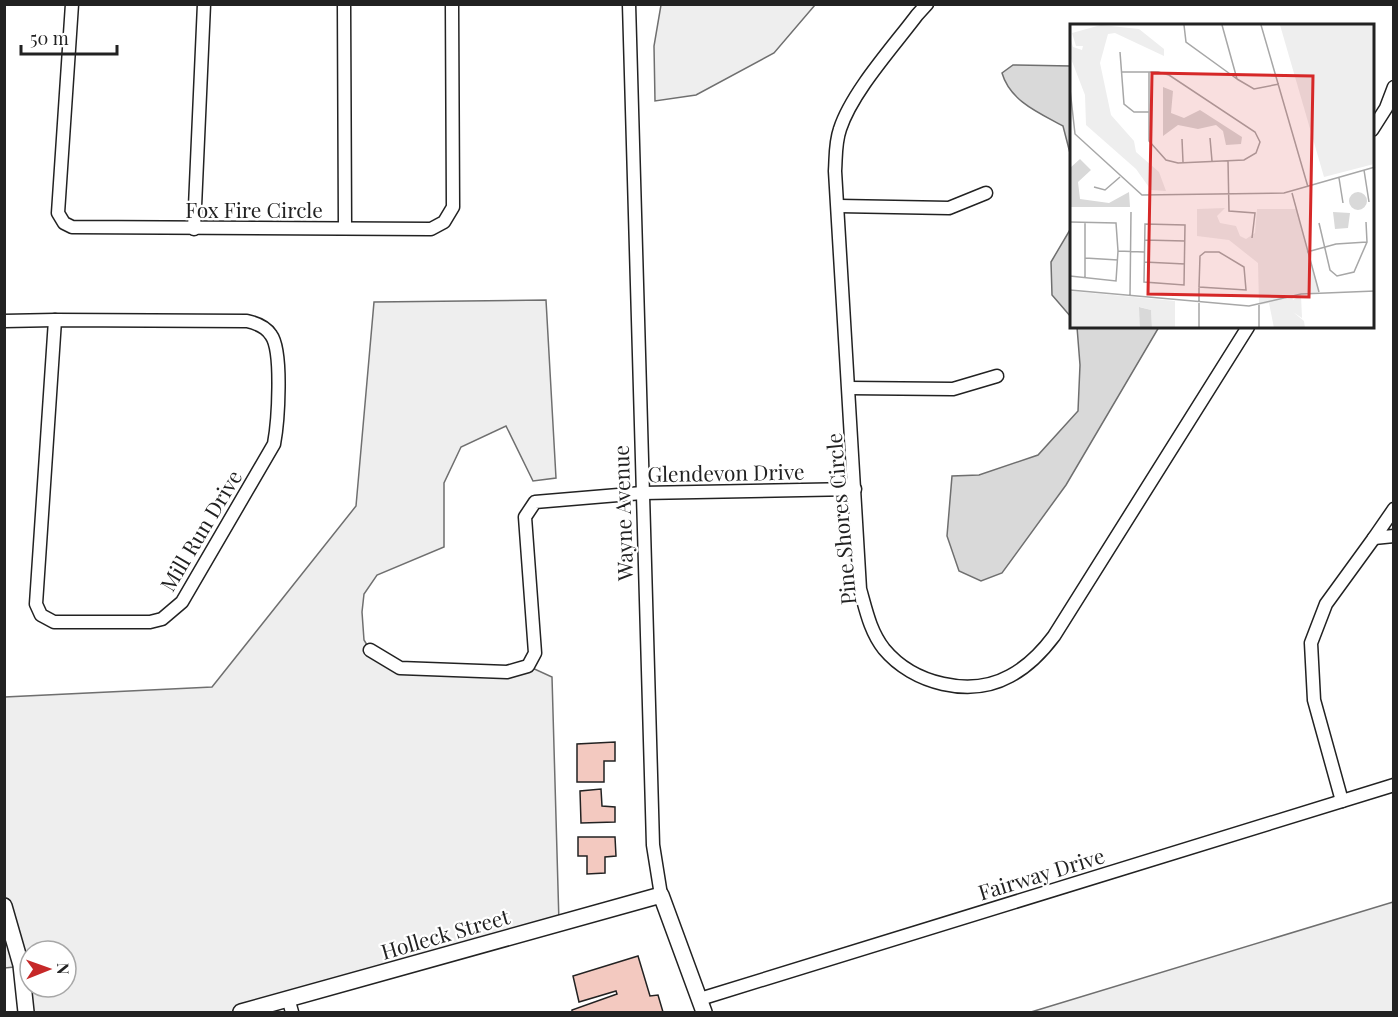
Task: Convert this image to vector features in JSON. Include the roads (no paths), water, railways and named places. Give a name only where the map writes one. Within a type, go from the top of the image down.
[{"type":"street","name":"Fox Fire Circle","points":[[72,4],[58,213],[64,223],[72,227],[194,229],[431,229],[444,222],[453,207],[452,4]]},
{"type":"street","points":[[194,229],[204,4]]},
{"type":"street","points":[[344,4],[345,228]]},
{"type":"street","name":"Wayne Avenue","points":[[629,4],[653,845],[661,895],[702,1006]]},
{"type":"street","name":"Pine Shores Circle","points":[[927,4],[854,99],[840,129],[835,171],[839,206],[860,589],[870,626],[884,649],[904,667],[927,680],[955,686],[979,686],[1009,677],[1040,655],[1247,328]]},
{"type":"street","points":[[1374,127],[1386,108],[1394,87]]},
{"type":"street","points":[[839,206],[949,208],[986,193]]},
{"type":"street","name":"Mill Run Drive","points":[[4,321],[55,320],[247,321],[258,324],[272,335],[278,352],[278,426],[274,444],[182,603],[162,619],[150,622],[54,622],[41,615],[36,604],[55,320]]},
{"type":"street","points":[[849,388],[952,389],[997,376]]},
{"type":"street","name":"Glendevon Drive","points":[[370,650],[400,668],[507,672],[528,666],[535,653],[525,517],[535,502],[642,493],[855,489]]},
{"type":"street","points":[[1342,801],[1314,700],[1311,643],[1326,604],[1394,509]]},
{"type":"street","points":[[1374,538],[1394,536]]},
{"type":"street","name":"Fairway Drive","points":[[702,1006],[1394,784]]},
{"type":"street","name":"Holleck Street","points":[[241,1012],[290,1005],[661,895]]},
{"type":"street","points":[[4,906],[21,965],[26,1012]]}]
